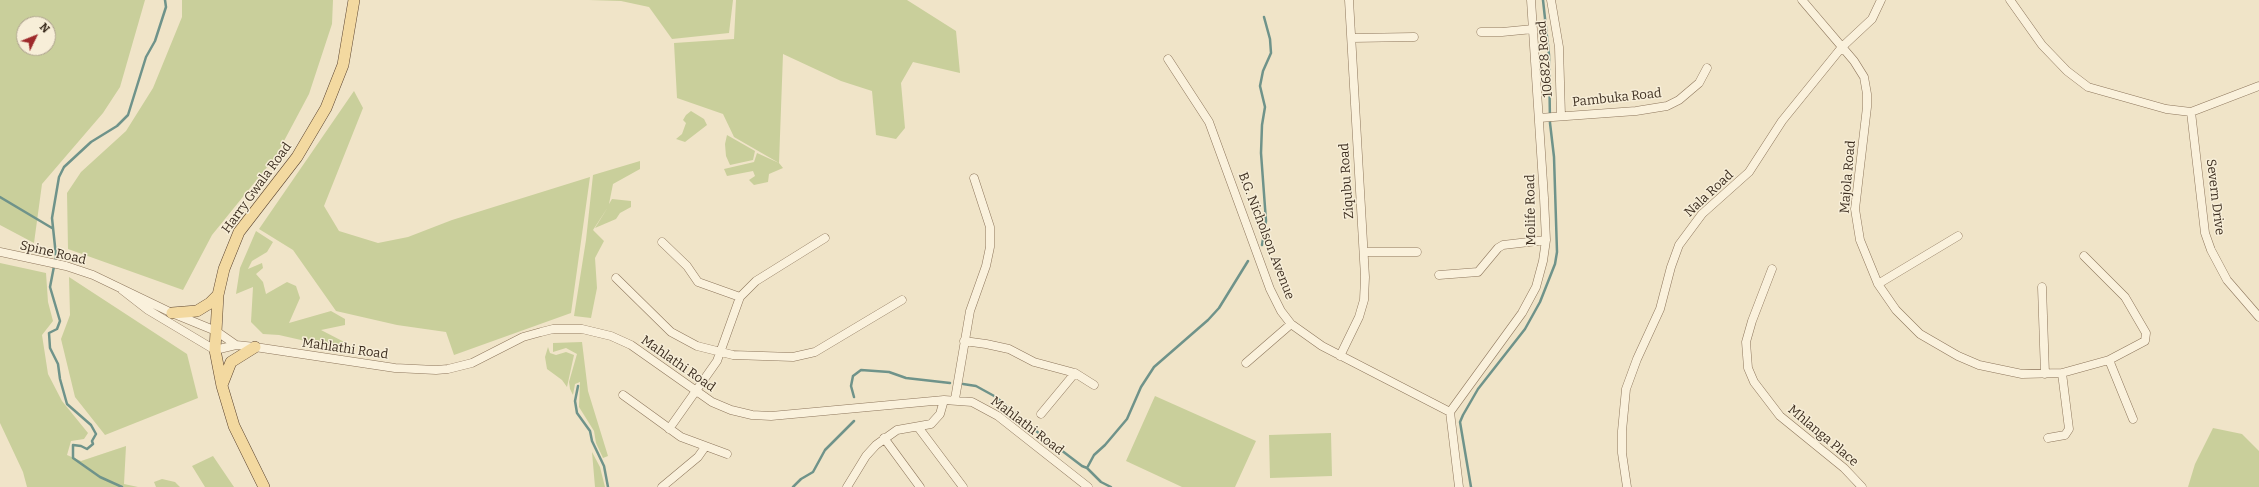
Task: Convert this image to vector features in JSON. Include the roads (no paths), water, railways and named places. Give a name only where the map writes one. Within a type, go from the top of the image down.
[{"type":"main road","name":"Harry Gwala Road","points":[[264,487],[234,426],[222,386],[216,350],[218,295],[230,252],[239,232],[297,157],[326,108],[343,65],[354,0]]},
{"type":"main road","points":[[172,313],[197,311],[210,303],[218,295]]},
{"type":"main road","points":[[222,386],[232,362],[255,347]]},
{"type":"street","name":"Ziqubu Road","points":[[1340,356],[1359,317],[1365,277],[1349,0]]},
{"type":"street","name":"Molife Road","points":[[1450,412],[1530,299],[1540,275],[1546,240],[1541,117],[1531,0]]},
{"type":"street","name":"106828 Road","points":[[1552,0],[1558,47],[1558,116]]},
{"type":"street","name":"Majola Road","points":[[1802,0],[1859,68],[1866,83],[1867,107],[1855,209],[1863,251],[1878,284],[1896,310],[1920,334],[1938,347],[1979,365],[2022,374],[2062,373],[2109,360],[2145,340],[2146,333],[2125,297],[2084,256]]},
{"type":"street","name":"Nala Road","points":[[1627,487],[1622,453],[1622,410],[1625,395],[1637,359],[1660,309],[1674,255],[1679,245],[1702,214],[1749,172],[1782,122],[1842,47],[1872,19],[1881,0]]},
{"type":"street","points":[[2010,0],[2046,50],[2066,71],[2088,87],[2153,106],[2191,112],[2259,86]]},
{"type":"street","points":[[1481,32],[1502,32],[1533,28]]},
{"type":"street","points":[[1352,38],[1414,38]]},
{"type":"street","name":"B.G. Nicholson Avenue","points":[[1168,59],[1209,122],[1270,289],[1281,311],[1291,324],[1309,339],[1450,412]]},
{"type":"street","name":"Pambuka Road","points":[[1541,117],[1652,109],[1667,106],[1679,100],[1699,83],[1707,68]]},
{"type":"street","name":"Severn Drive","points":[[2191,112],[2205,233],[2217,265],[2227,280],[2259,317]]},
{"type":"street","points":[[955,400],[970,311],[986,266],[990,247],[990,227],[974,178]]},
{"type":"street","points":[[1878,284],[1958,236]]},
{"type":"street","points":[[670,429],[722,353],[740,297],[760,278],[825,238]]},
{"type":"street","points":[[1438,275],[1478,272],[1498,248],[1503,245],[1546,240]]},
{"type":"street","points":[[662,242],[687,266],[698,282],[740,297]]},
{"type":"street","name":"Spine Road","points":[[0,252],[60,264],[93,275],[172,313],[216,331]]},
{"type":"street","points":[[1364,252],[1417,252]]},
{"type":"street","name":"Mhlanga Place","points":[[1772,269],[1752,321],[1746,342],[1748,368],[1754,382],[1780,416],[1844,468],[1862,487]]},
{"type":"street","points":[[616,278],[671,332],[697,346],[722,353],[782,357],[815,352],[902,300]]},
{"type":"street","points":[[2042,287],[2045,374]]},
{"type":"street","name":"Spine Road","points":[[122,289],[148,310],[216,350]]},
{"type":"street","points":[[1246,363],[1291,324]]},
{"type":"street","name":"Mahlathi Road","points":[[216,350],[236,345],[395,368],[431,370],[448,369],[472,363],[523,338],[547,330],[567,328],[582,329],[610,336],[631,346],[712,402],[731,410],[771,416],[944,400],[972,402],[998,416],[1088,487]]},
{"type":"street","name":"Mahlathi Road","points":[[216,331],[236,345]]},
{"type":"street","points":[[964,341],[999,346],[1034,362],[1075,373],[1094,385]]},
{"type":"street","points":[[2109,360],[2133,419]]},
{"type":"street","points":[[1041,414],[1075,373]]},
{"type":"street","points":[[2048,438],[2065,435],[2069,429],[2062,373]]},
{"type":"street","points":[[623,395],[681,437],[727,454]]},
{"type":"street","points":[[847,487],[866,456],[884,438],[897,430],[931,424],[937,418],[944,400]]},
{"type":"street","points":[[1450,412],[1459,487]]},
{"type":"street","points":[[918,427],[963,487]]},
{"type":"street","points":[[884,438],[920,487]]},
{"type":"street","points":[[662,487],[698,457],[705,447]]},
{"type":"waterway","points":[[122,487],[100,477],[73,458],[73,445],[81,446],[87,449],[93,444],[92,441],[96,434],[91,425],[67,404],[60,379],[58,364],[50,348],[49,333],[57,329],[60,321],[50,287],[56,256],[52,218],[59,177],[64,167],[91,142],[117,126],[128,115],[146,57],[155,41],[166,7],[165,0]]},
{"type":"waterway","points":[[1471,487],[1460,422],[1478,389],[1525,329],[1540,302],[1555,264],[1557,252],[1554,157],[1550,123],[1549,55],[1543,0]]},
{"type":"waterway","points":[[1262,245],[1266,221],[1261,153],[1262,125],[1265,107],[1260,86],[1263,71],[1271,53],[1270,39],[1264,17]]},
{"type":"waterway","points":[[0,197],[52,228]]},
{"type":"waterway","points":[[1087,468],[1094,455],[1105,445],[1127,419],[1141,387],[1154,367],[1208,320],[1219,308],[1248,261]]},
{"type":"waterway","points":[[854,397],[851,386],[853,376],[861,370],[889,372],[906,378],[950,383]]},
{"type":"waterway","points":[[963,384],[976,386],[996,397],[1023,421],[1082,466],[1087,468],[1101,482],[1111,487]]},
{"type":"waterway","points":[[578,386],[575,401],[577,413],[590,431],[592,441],[604,466],[608,487]]},
{"type":"waterway","points":[[793,487],[801,479],[813,472],[825,450],[854,421]]}]
